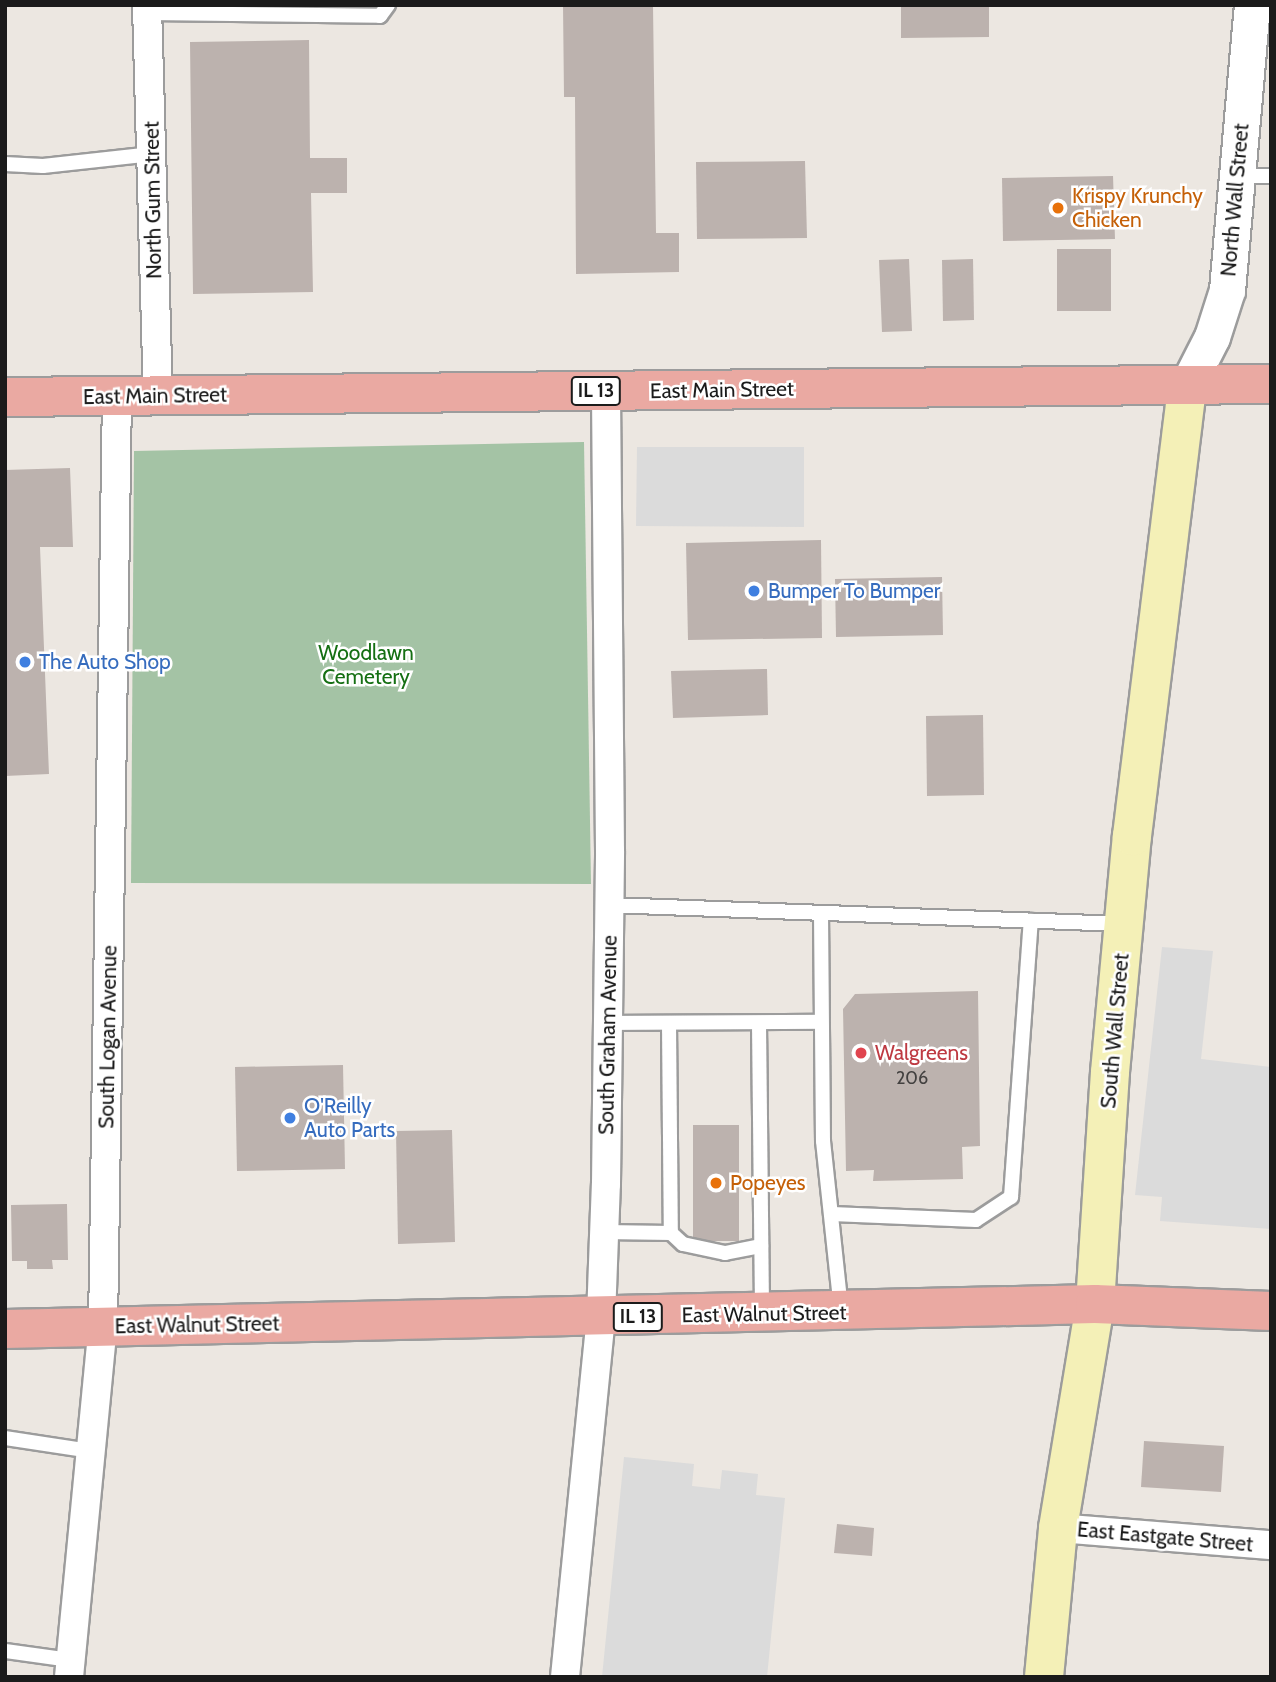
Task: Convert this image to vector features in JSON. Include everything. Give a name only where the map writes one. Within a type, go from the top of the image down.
[{"type":"highway","name":"East Main Street","points":[[5,397],[1271,384]]},
{"type":"highway","name":"East Walnut Street","points":[[5,1329],[601,1318],[1095,1304],[1271,1311]]},
{"type":"main road","name":"South Wall Street","points":[[1044,1677],[1058,1528],[1095,1304],[1135,809],[1187,386]]},
{"type":"street","name":"North Wall Street","points":[[1187,386],[1212,337],[1227,290],[1254,176],[1252,5]]},
{"type":"street","name":"North Gum Street","points":[[147,9],[158,396]]},
{"type":"street","name":"South Graham Avenue","points":[[565,1677],[601,1318],[604,1233],[609,905],[606,391]]},
{"type":"street","name":"South Logan Avenue","points":[[69,1669],[103,1327],[117,396]]},
{"type":"street","name":"East Eastgate Street","points":[[1058,1528],[1271,1545]]},
{"type":"lane","points":[[147,9],[380,16],[388,5]]},
{"type":"lane","points":[[5,164],[43,166],[152,155]]},
{"type":"lane","points":[[609,905],[1124,924]]},
{"type":"lane","points":[[821,914],[823,1141],[841,1312]]},
{"type":"lane","points":[[832,1214],[976,1220],[1011,1197],[1031,921]]},
{"type":"lane","points":[[608,1023],[820,1022]]},
{"type":"lane","points":[[669,1023],[671,1233]]},
{"type":"lane","points":[[759,1023],[762,1314]]},
{"type":"lane","points":[[604,1233],[671,1233],[683,1244],[725,1253],[761,1246]]},
{"type":"lane","points":[[5,1438],[91,1451]]},
{"type":"lane","points":[[5,1651],[69,1669]]},
{"type":"green space","name":"Woodlawn Cemetery","points":[[584,442],[591,884],[131,883],[134,451]]},
{"type":"shaded area","points":[[637,447],[804,447],[804,527],[636,526]]},
{"type":"shaded area","points":[[1162,947],[1213,951],[1201,1059],[1271,1067],[1271,1229],[1160,1221],[1162,1197],[1135,1195]]},
{"type":"shaded area","points":[[624,1457],[694,1464],[692,1486],[720,1489],[722,1470],[758,1474],[756,1495],[785,1498],[767,1677],[602,1677]]},
{"type":"building","points":[[563,5],[653,5],[656,233],[679,233],[679,272],[576,274],[575,97],[564,97]]},
{"type":"building","points":[[901,5],[989,5],[989,37],[901,38]]},
{"type":"building","points":[[309,40],[310,158],[347,158],[347,193],[311,193],[313,292],[193,294],[190,42]]},
{"type":"building","points":[[805,161],[807,238],[697,239],[696,162]]},
{"type":"building","name":"Krispy Krunchy Chicken","points":[[1113,176],[1115,239],[1003,241],[1002,178]]},
{"type":"building","points":[[1057,249],[1111,249],[1111,311],[1057,311]]},
{"type":"building","points":[[909,259],[912,331],[882,332],[879,260]]},
{"type":"building","points":[[973,259],[974,320],[943,321],[942,260]]},
{"type":"building","name":"The Auto Shop","points":[[70,468],[73,547],[40,547],[49,774],[5,776],[5,470]]},
{"type":"building","name":"Bumper To Bumper","points":[[821,540],[822,638],[688,640],[686,543]]},
{"type":"building","points":[[942,577],[943,635],[836,637],[835,579]]},
{"type":"building","points":[[767,669],[768,715],[673,718],[671,671]]},
{"type":"building","points":[[983,715],[984,795],[927,796],[926,716]]},
{"type":"building","name":"Walgreens","points":[[978,991],[980,1146],[962,1147],[963,1179],[873,1181],[874,1170],[846,1171],[843,1009],[855,994]]},
{"type":"building","name":"O'Reilly Auto Parts","points":[[343,1065],[345,1169],[237,1171],[235,1067]]},
{"type":"building","name":"Popeyes","points":[[693,1125],[739,1125],[739,1241],[693,1241]]},
{"type":"building","points":[[452,1130],[455,1242],[398,1244],[396,1131]]},
{"type":"building","points":[[67,1204],[68,1260],[52,1260],[53,1269],[27,1269],[27,1261],[12,1261],[11,1205]]},
{"type":"building","points":[[1144,1441],[1224,1446],[1221,1492],[1141,1487]]},
{"type":"building","points":[[837,1524],[874,1528],[872,1556],[834,1553]]},
{"type":"place","name":"Krispy Krunchy Chicken","points":[[1058,208]]},
{"type":"place","name":"Bumper To Bumper","points":[[754,591]]},
{"type":"place","name":"The Auto Shop","points":[[25,662]]},
{"type":"place","name":"Walgreens","points":[[861,1053]]},
{"type":"place","name":"O'Reilly Auto Parts","points":[[290,1118]]},
{"type":"place","name":"Popeyes","points":[[716,1183]]}]
